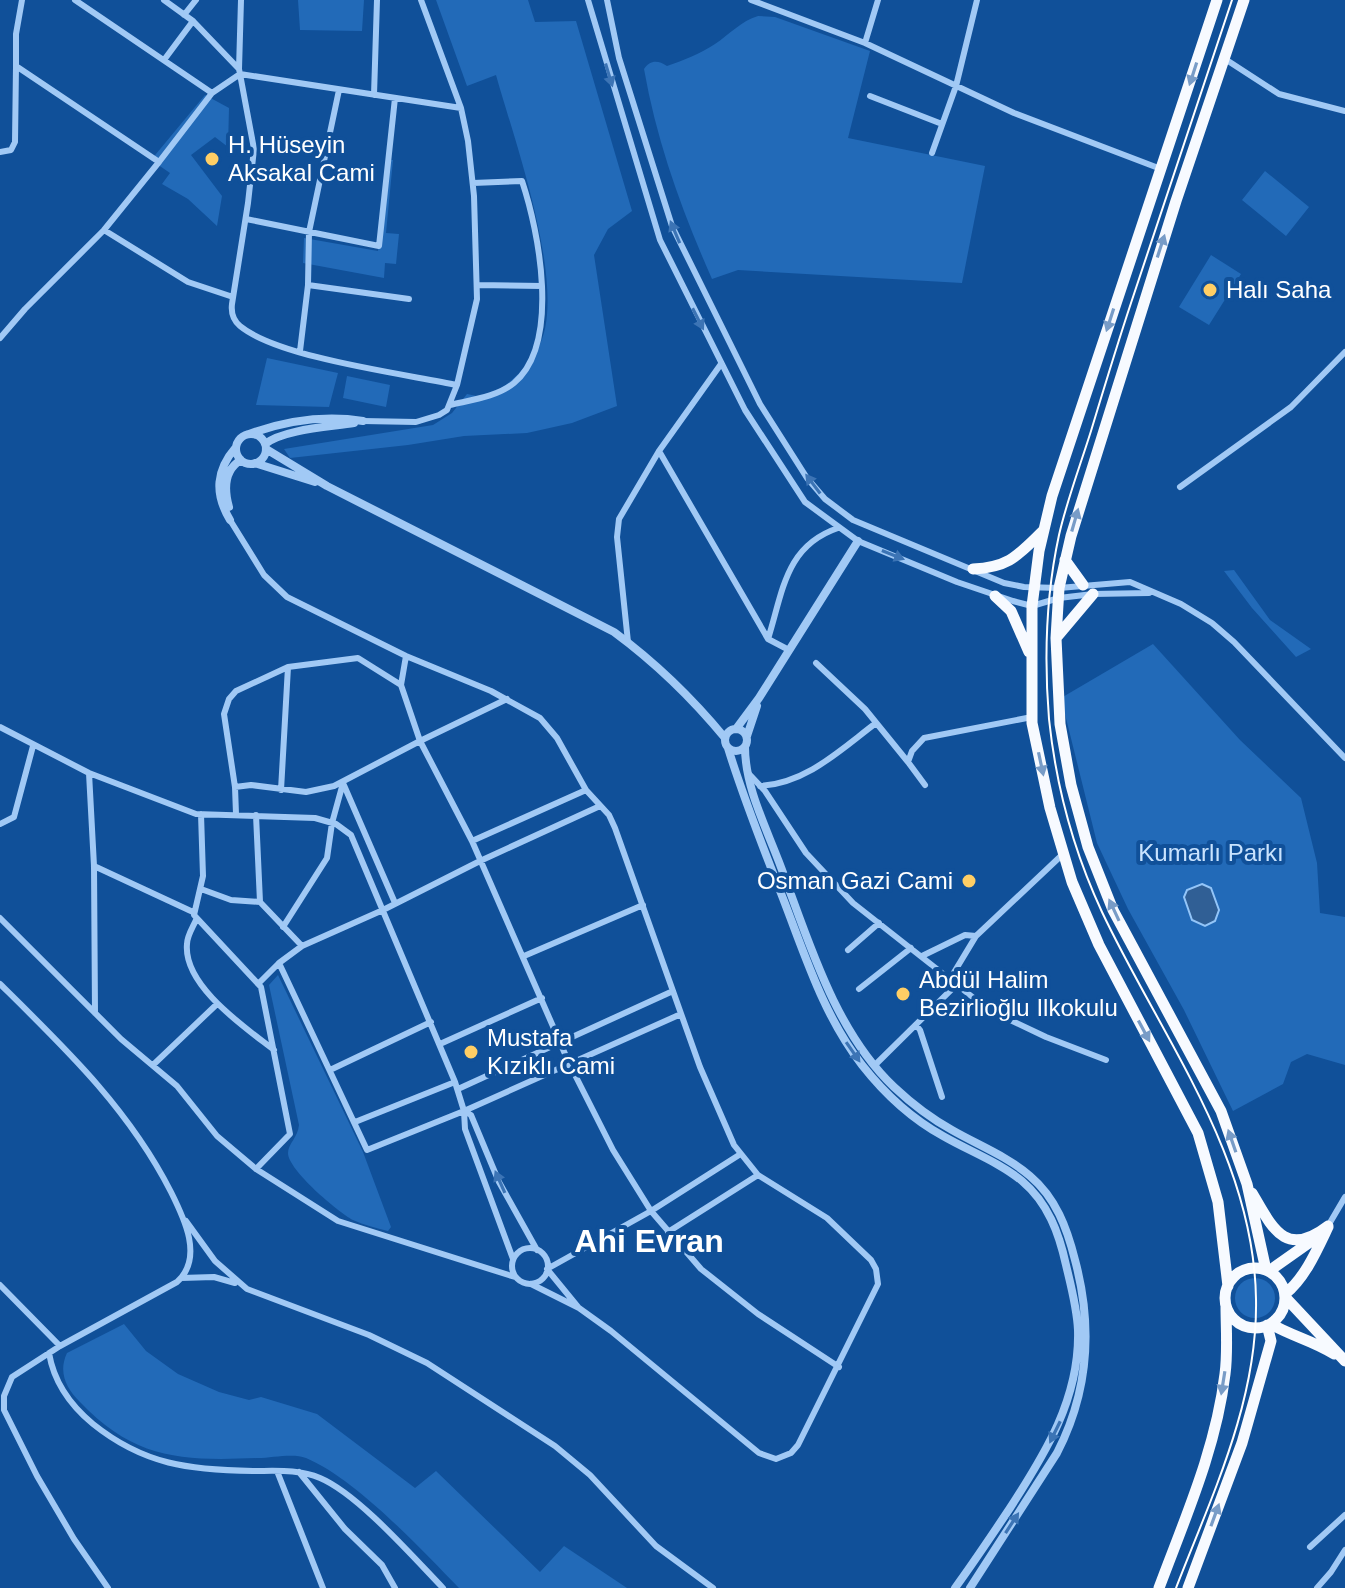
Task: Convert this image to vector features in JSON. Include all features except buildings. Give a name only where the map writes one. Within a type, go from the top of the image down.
[{"type":"highway","points":[[1159,1588],[1204,1471],[1225,1373],[1228,1286],[1218,1202],[1198,1133],[1099,945],[1063,854],[1050,808],[1032,717],[1032,606],[1052,496],[1217,0]]},
{"type":"highway","points":[[1244,0],[1107,413],[1065,560],[1056,638],[1060,724],[1071,785],[1088,847],[1113,910],[1221,1111],[1247,1184],[1268,1271]]},
{"type":"highway","points":[[973,569],[995,568],[1011,562],[1044,530]]},
{"type":"highway","points":[[1065,560],[1083,585]]},
{"type":"highway","points":[[1056,638],[1093,594]]},
{"type":"highway","points":[[995,596],[1011,611],[1032,659]]},
{"type":"highway","points":[[1247,1184],[1275,1232],[1282,1237],[1302,1239],[1328,1226]]},
{"type":"highway","points":[[1268,1271],[1308,1246],[1328,1226]]},
{"type":"highway","points":[[1226,1306],[1241,1324],[1255,1328],[1269,1324],[1283,1310],[1285,1296],[1307,1267],[1328,1226]]},
{"type":"highway","points":[[1228,1286],[1243,1271],[1253,1268],[1268,1271],[1278,1279],[1285,1296],[1345,1362]]},
{"type":"highway","points":[[1269,1324],[1288,1335],[1326,1349],[1345,1362]]},
{"type":"highway","points":[[1188,1588],[1242,1443],[1271,1341],[1269,1324]]},
{"type":"street","points":[[0,152],[9,151],[15,142],[16,34],[22,0]]},
{"type":"street","points":[[75,0],[212,93]]},
{"type":"street","points":[[164,0],[193,21],[240,72],[461,108]]},
{"type":"street","points":[[184,15],[196,0]]},
{"type":"street","points":[[241,0],[240,72],[254,149],[232,314],[240,326],[280,346],[457,385]]},
{"type":"street","points":[[374,95],[377,0]]},
{"type":"street","points":[[421,0],[461,108],[473,183],[477,299],[450,405]]},
{"type":"street","points":[[588,0],[660,240],[757,431],[793,487],[811,508],[858,541],[995,596],[1032,606],[1083,585],[1130,582],[1181,604],[1223,632],[1345,758]]},
{"type":"street","points":[[607,0],[619,58],[672,226],[760,404],[812,485],[833,506],[869,527],[1004,583],[1059,593],[1151,593]]},
{"type":"street","points":[[751,0],[865,43],[1014,113],[1161,169]]},
{"type":"street","points":[[865,43],[878,0]]},
{"type":"street","points":[[932,153],[956,86],[977,0]]},
{"type":"street","points":[[164,60],[193,21]]},
{"type":"street","points":[[1225,59],[1279,94],[1345,111]]},
{"type":"street","points":[[16,66],[159,162]]},
{"type":"street","points":[[0,338],[104,230],[212,93],[240,72]]},
{"type":"street","points":[[300,351],[308,285],[309,232],[339,90]]},
{"type":"street","points":[[870,96],[942,124]]},
{"type":"street","points":[[246,219],[379,246],[395,98]]},
{"type":"street","points":[[464,1111],[471,1115],[476,1124],[499,1182],[537,1250],[545,1258],[547,1269],[579,1308],[759,1453],[771,1459],[782,1458],[795,1449],[878,1289],[876,1269],[871,1260],[827,1218],[758,1175],[739,1155],[709,1091],[615,828],[586,790],[557,738],[532,712],[406,656],[281,593],[259,569],[221,501],[220,472],[240,438],[249,434],[307,421],[416,422],[439,415],[450,405],[498,393],[522,374],[539,331],[542,286],[537,236],[522,181],[473,183]]},
{"type":"street","points":[[104,230],[188,282],[233,297]]},
{"type":"street","points":[[308,285],[409,299]]},
{"type":"street","points":[[477,285],[542,286]]},
{"type":"street","points":[[1180,487],[1291,407],[1345,352]]},
{"type":"street","points":[[628,642],[618,525],[624,508],[659,451],[721,364]]},
{"type":"street","points":[[254,463],[262,458],[272,438],[363,421]]},
{"type":"street","points":[[249,434],[259,436],[266,446],[327,486],[585,615],[628,642],[675,683],[725,738],[745,800],[825,1006],[847,1043],[927,1127],[1020,1179],[1034,1191],[1048,1211],[1057,1231],[1074,1299],[1078,1331],[1069,1399],[1035,1469],[955,1588]]},
{"type":"street","points":[[236,447],[241,460]]},
{"type":"street","points":[[659,451],[768,639],[789,650]]},
{"type":"street","points":[[230,520],[225,488],[231,467],[241,460],[327,486]]},
{"type":"street","points":[[736,729],[869,527]]},
{"type":"street","points":[[768,639],[794,558],[812,541],[838,528]]},
{"type":"street","points":[[406,656],[401,685],[420,741],[472,841],[598,1124],[651,1211],[690,1259],[784,1333],[839,1367]]},
{"type":"street","points":[[236,814],[235,787],[224,724],[226,704],[236,691],[288,667],[358,658],[401,685]]},
{"type":"street","points":[[816,663],[876,723],[925,785]]},
{"type":"street","points":[[281,790],[288,667]]},
{"type":"street","points":[[759,698],[745,747],[747,772],[832,995],[846,1023],[884,1083],[937,1120],[1017,1166],[1040,1185],[1063,1221],[1082,1288],[1087,1326],[1085,1371],[1068,1431],[970,1588]]},
{"type":"street","points":[[235,787],[251,785],[316,791],[343,783],[507,699]]},
{"type":"street","points":[[908,762],[915,747],[929,735],[1032,717]]},
{"type":"street","points":[[760,786],[783,784],[804,775],[876,723]]},
{"type":"street","points":[[0,727],[89,773],[196,814],[315,818],[332,823],[351,835],[456,1086],[464,1111],[465,1129],[513,1259],[515,1277]]},
{"type":"street","points":[[725,738],[729,731],[736,729],[747,736]]},
{"type":"street","points":[[0,824],[14,817],[33,746]]},
{"type":"street","points":[[728,748],[739,750],[745,747]]},
{"type":"street","points":[[747,772],[817,867],[841,892],[879,923],[989,1010],[1046,1037],[1106,1060]]},
{"type":"street","points":[[89,773],[94,866],[95,1013]]},
{"type":"street","points":[[283,927],[327,858],[332,823],[343,783]]},
{"type":"street","points":[[343,783],[395,903]]},
{"type":"street","points":[[472,841],[586,790]]},
{"type":"street","points":[[258,984],[302,946],[600,806]]},
{"type":"street","points":[[201,814],[203,876],[193,912],[196,920],[261,987],[290,1134],[256,1169]]},
{"type":"street","points":[[256,815],[260,902],[302,946]]},
{"type":"street","points":[[950,979],[976,936],[1063,854]]},
{"type":"street","points":[[94,866],[193,912]]},
{"type":"street","points":[[201,889],[231,900],[260,902]]},
{"type":"street","points":[[524,956],[643,905]]},
{"type":"street","points":[[0,918],[121,1039],[177,1086],[217,1136],[256,1169],[338,1221],[515,1277],[525,1284],[542,1279],[547,1269],[651,1211],[739,1155]]},
{"type":"street","points":[[196,920],[187,944],[194,972],[216,1005],[274,1050]]},
{"type":"street","points":[[848,950],[879,923]]},
{"type":"street","points":[[922,956],[965,935],[976,936]]},
{"type":"street","points":[[859,989],[911,948]]},
{"type":"street","points":[[279,963],[367,1150],[464,1111],[681,1014]]},
{"type":"street","points":[[0,984],[76,1059],[117,1106],[156,1163],[206,1250],[239,1284]]},
{"type":"street","points":[[875,1065],[957,984]]},
{"type":"street","points":[[355,1122],[456,1086],[673,991]]},
{"type":"street","points":[[440,1044],[542,998]]},
{"type":"street","points":[[153,1065],[216,1005]]},
{"type":"street","points":[[330,1070],[431,1022]]},
{"type":"street","points":[[916,1025],[942,1097]]},
{"type":"street","points":[[668,1232],[758,1175]]},
{"type":"street","points":[[1328,1226],[1345,1197]]},
{"type":"street","points":[[181,1278],[189,1265],[191,1253],[183,1214]]},
{"type":"street","points":[[513,1259],[526,1249],[537,1250]]},
{"type":"street","points":[[108,1588],[58,1512],[17,1439],[4,1410],[4,1396],[12,1377],[60,1346],[181,1278],[214,1277],[369,1335],[463,1384],[568,1456],[603,1488],[656,1546],[713,1588]]},
{"type":"street","points":[[531,1284],[579,1308]]},
{"type":"street","points":[[0,1285],[60,1346]]},
{"type":"street","points":[[49,1353],[55,1377],[71,1403],[94,1425],[135,1452],[184,1467],[299,1472],[320,1478],[343,1492],[383,1527],[443,1588]]},
{"type":"street","points":[[277,1471],[323,1588]]},
{"type":"street","points":[[299,1472],[345,1529],[382,1565],[395,1588]]},
{"type":"street","points":[[1310,1547],[1345,1515]]},
{"type":"street","points":[[1317,1588],[1345,1550]]},
{"type":"green space","points":[[298,0],[364,0],[362,31],[300,30]]},
{"type":"green space","points":[[436,0],[528,0],[535,22],[576,21],[632,211],[608,229],[594,255],[617,406],[572,423],[527,433],[464,436],[290,458],[284,449],[433,425],[452,413],[467,394],[486,398],[527,364],[538,348],[546,323],[547,290],[543,253],[525,174],[496,75],[467,86]]},
{"type":"green space","points":[[758,16],[775,17],[870,51],[848,138],[985,166],[962,283],[738,270],[712,279],[672,176],[644,69],[652,63],[667,66],[698,54]]},
{"type":"green space","points":[[205,95],[229,108],[228,147],[215,137],[191,155],[222,196],[217,226],[188,199],[162,184],[170,173],[151,160]]},
{"type":"green space","points":[[386,160],[393,160],[386,233],[399,234],[396,264],[385,263],[384,278],[303,263],[304,238],[378,251]]},
{"type":"green space","points":[[1265,171],[1309,207],[1286,236],[1242,200]]},
{"type":"green space","name":"Halı Saha","points":[[1211,255],[1241,274],[1209,325],[1179,307]]},
{"type":"green space","points":[[267,358],[338,373],[329,407],[256,405]]},
{"type":"green space","points":[[347,376],[390,385],[386,407],[343,398]]},
{"type":"green space","points":[[1234,570],[1270,620],[1311,649],[1296,657],[1224,571]]},
{"type":"green space","name":"Kumarlı Parkı","points":[[1153,644],[1240,740],[1301,798],[1317,863],[1320,913],[1345,917],[1345,1065],[1307,1054],[1291,1062],[1283,1084],[1233,1111],[1097,843],[1061,698]]},
{"type":"green space","points":[[278,975],[363,1152],[391,1227],[388,1231],[346,1216],[315,1190],[290,1160],[288,1150],[299,1125],[269,985]]},
{"type":"green space","points":[[1255,1278],[1269,1284],[1275,1298],[1269,1312],[1255,1318],[1241,1312],[1235,1298],[1241,1284]]},
{"type":"green space","points":[[124,1324],[146,1351],[178,1374],[219,1392],[249,1400],[261,1397],[317,1414],[415,1488],[436,1471],[540,1572],[564,1546],[627,1588],[459,1588],[366,1498],[306,1458],[183,1457],[141,1446],[120,1436],[75,1397],[67,1385],[63,1367],[67,1353]]},
{"type":"shaded area","points":[[1202,884],[1211,888],[1219,910],[1215,921],[1205,926],[1192,920],[1184,897],[1187,890]]},
{"type":"tram line","points":[[1176,1588],[1218,1483],[1241,1411],[1255,1337],[1256,1299],[1251,1246],[1239,1195],[1222,1146],[1176,1051],[1102,912],[1075,842],[1061,794],[1052,744],[1047,696],[1047,627],[1051,580],[1066,509],[1232,0]]},
{"type":"place","name":"H. Hüseyin Aksakal Cami","points":[[212,159]]},
{"type":"place","name":"Halı Saha","points":[[1210,290]]},
{"type":"place","name":"Osman Gazi Cami","points":[[969,881]]},
{"type":"place","name":"Abdül Halim Bezirlioğlu Ilkokulu","points":[[903,994]]},
{"type":"place","name":"Mustafa Kızıklı Cami","points":[[471,1052]]},
{"type":"district","name":"Ahi Evran","points":[[649,1241]]}]
